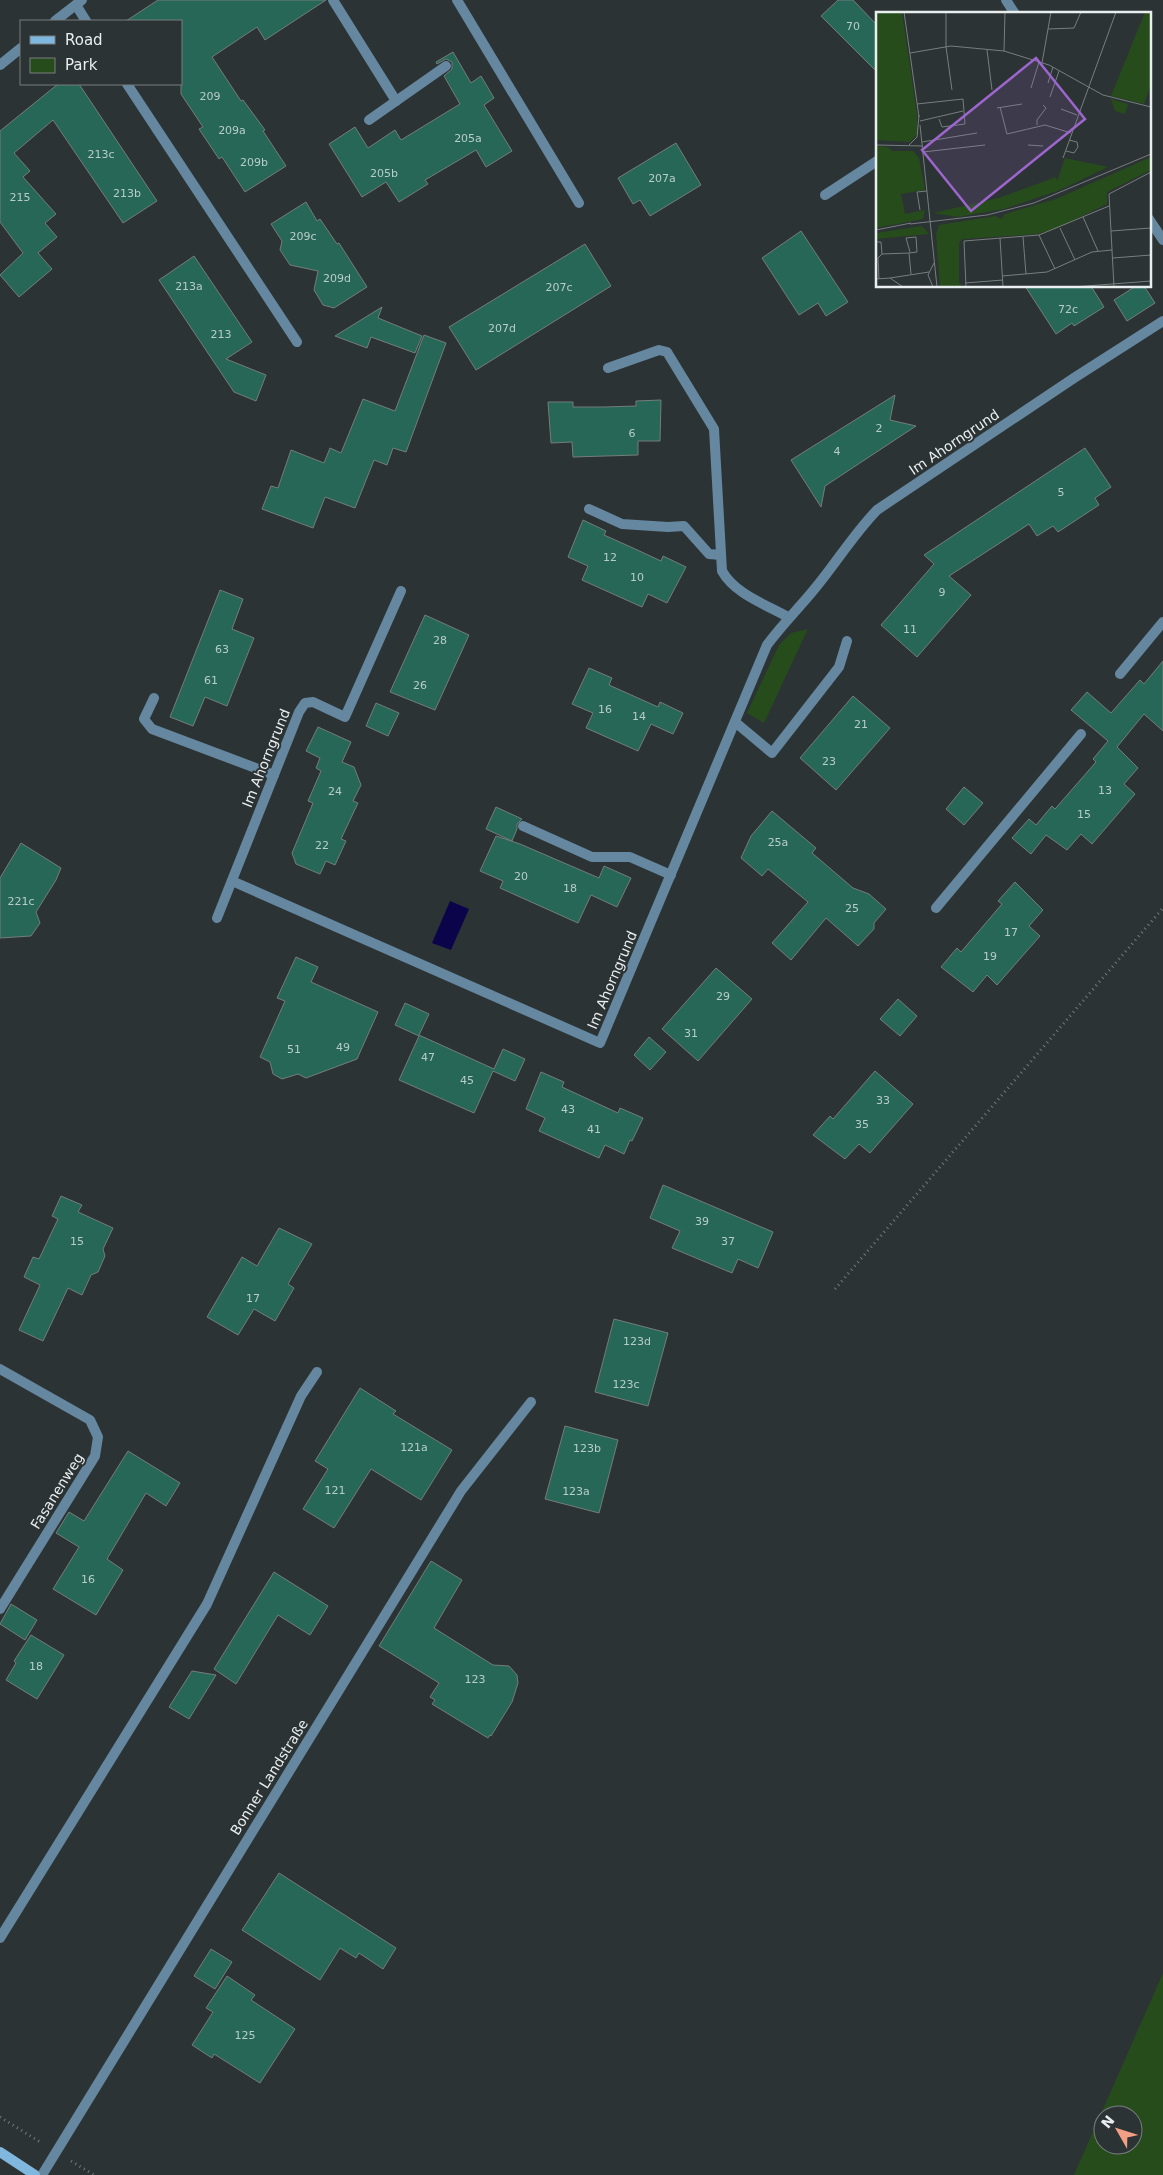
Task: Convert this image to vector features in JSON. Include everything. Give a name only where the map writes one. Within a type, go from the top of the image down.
[{"type":"main road","points":[[0,2152],[36,2175]]},
{"type":"street","points":[[334,0],[396,101]]},
{"type":"street","points":[[458,0],[579,203]]},
{"type":"street","points":[[1006,0],[1014,12]]},
{"type":"street","points":[[56,20],[79,3],[86,20]]},
{"type":"street","points":[[0,65],[20,49]]},
{"type":"street","points":[[369,120],[446,66]]},
{"type":"street","points":[[128,85],[297,342]]},
{"type":"street","points":[[825,195],[876,162]]},
{"type":"street","points":[[1150,220],[1163,240]]},
{"type":"street","name":"Im Ahorngrund","points":[[232,881],[600,1043],[767,645],[788,617],[812,592],[858,529],[878,510],[1074,378],[1163,321]]},
{"type":"street","points":[[608,368],[659,350],[667,352],[714,429],[722,571],[728,581],[736,588],[788,617]]},
{"type":"street","points":[[589,509],[622,524],[668,527],[684,526],[708,554],[721,555]]},
{"type":"street","name":"Im Ahorngrund","points":[[217,918],[299,712],[305,703],[314,702],[345,717],[401,591]]},
{"type":"street","points":[[1120,674],[1163,622]]},
{"type":"street","points":[[735,722],[772,753],[839,667],[847,641]]},
{"type":"street","points":[[154,698],[144,720],[152,728],[274,775]]},
{"type":"street","points":[[936,908],[1081,734]]},
{"type":"street","points":[[523,826],[592,857],[630,857],[671,875]]},
{"type":"street","name":"Fasanenweg","points":[[0,1368],[90,1420],[98,1437],[95,1456],[0,1609]]},
{"type":"street","points":[[0,1938],[207,1604],[301,1396],[317,1372]]},
{"type":"street","name":"Bonner Landstraße","points":[[42,2175],[461,1492],[532,1402]]},
{"type":"path","points":[[836,1289],[1163,908]]},
{"type":"green space","points":[[808,629],[764,723],[747,713],[779,645],[791,633]]},
{"type":"green space","points":[[1163,1973],[1163,2175],[1074,2175],[1093,2132],[1093,2155],[1143,2155],[1143,2105],[1105,2105]]},
{"type":"shaded area","points":[[450,901],[469,909],[451,950],[432,943]]},
{"type":"building","points":[[158,0],[326,0],[265,40],[257,27],[212,57],[241,101],[243,100],[265,130],[263,131],[286,166],[245,192],[222,157],[219,159],[199,129],[203,127],[181,94],[182,20],[128,20]]},
{"type":"building","points":[[838,0],[853,0],[876,24],[876,71],[821,16]]},
{"type":"building","points":[[453,52],[471,83],[481,76],[494,98],[484,105],[512,151],[486,167],[476,150],[425,180],[428,184],[399,202],[386,182],[362,197],[329,144],[355,127],[368,148],[395,130],[401,140],[460,104],[444,76],[452,69],[452,62],[446,59],[437,64],[436,62]]},
{"type":"building","points":[[57,85],[80,85],[157,201],[123,223],[53,120],[14,153],[30,171],[23,177],[56,214],[45,223],[57,237],[38,253],[52,269],[19,297],[0,275],[23,253],[0,222],[0,131]]},
{"type":"building","points":[[676,143],[701,185],[650,216],[640,200],[633,204],[618,178]]},
{"type":"building","points":[[306,202],[317,221],[320,219],[337,244],[339,243],[367,287],[334,308],[323,305],[314,290],[318,271],[290,265],[280,250],[282,241],[271,224]]},
{"type":"building","points":[[801,231],[848,302],[826,316],[818,303],[799,315],[762,258]]},
{"type":"building","points":[[585,244],[611,286],[476,370],[449,327]]},
{"type":"building","points":[[194,256],[252,342],[226,359],[266,375],[256,401],[234,392],[159,280]]},
{"type":"building","points":[[1026,288],[1092,288],[1104,307],[1074,326],[1072,323],[1056,334]]},
{"type":"building","points":[[1133,288],[1145,288],[1155,303],[1127,321],[1114,300]]},
{"type":"building","points":[[382,307],[378,318],[422,336],[415,353],[371,337],[367,348],[335,336]]},
{"type":"building","points":[[424,335],[446,343],[406,452],[393,448],[387,465],[374,460],[355,508],[325,497],[313,528],[262,509],[271,486],[278,488],[291,450],[324,463],[330,448],[341,453],[363,399],[395,411]]},
{"type":"building","points":[[895,395],[890,420],[916,426],[825,486],[821,507],[791,460]]},
{"type":"building","points":[[661,400],[660,441],[638,441],[638,455],[573,457],[572,442],[551,443],[548,402],[573,402],[573,407],[604,407],[636,406],[636,401]]},
{"type":"building","points":[[1085,448],[1111,487],[1095,498],[1099,505],[1058,532],[1053,526],[1037,536],[1029,524],[949,576],[971,595],[917,657],[881,625],[934,564],[924,555]]},
{"type":"building","points":[[583,520],[606,531],[604,535],[661,561],[663,556],[686,567],[667,603],[648,594],[642,607],[582,580],[588,566],[568,557]]},
{"type":"building","points":[[220,590],[243,599],[232,629],[254,638],[227,706],[205,697],[193,726],[170,717]]},
{"type":"building","points":[[425,615],[469,635],[435,710],[390,692]]},
{"type":"building","points":[[1163,661],[1163,731],[1144,714],[1117,747],[1138,768],[1124,784],[1135,794],[1092,844],[1081,834],[1067,850],[1046,835],[1031,854],[1012,838],[1029,819],[1036,825],[1052,806],[1055,809],[1096,762],[1093,759],[1108,741],[1071,710],[1087,692],[1111,713],[1140,680],[1144,684]]},
{"type":"building","points":[[589,668],[612,678],[609,685],[658,707],[660,702],[683,713],[673,734],[651,724],[638,751],[586,728],[593,713],[572,704]]},
{"type":"building","points":[[853,696],[890,728],[836,790],[800,758]]},
{"type":"building","points":[[376,703],[399,713],[388,736],[366,726]]},
{"type":"building","points":[[318,727],[351,742],[342,762],[354,767],[361,785],[353,801],[358,803],[341,839],[346,841],[335,865],[326,861],[320,874],[296,864],[292,853],[313,803],[308,801],[321,771],[316,768],[320,758],[306,751]]},
{"type":"building","points":[[964,787],[983,803],[964,825],[946,809]]},
{"type":"building","points":[[496,807],[522,819],[517,824],[512,841],[486,829]]},
{"type":"building","points":[[772,811],[816,848],[812,853],[853,888],[869,894],[886,909],[874,923],[874,929],[858,946],[826,918],[791,960],[772,943],[808,902],[768,869],[762,876],[741,858],[751,836]]},
{"type":"building","points":[[496,836],[520,844],[599,878],[604,866],[631,878],[617,907],[591,895],[578,923],[500,888],[503,881],[480,871]]},
{"type":"building","points":[[21,843],[61,868],[56,880],[36,912],[40,923],[31,936],[0,938],[0,878]]},
{"type":"building","points":[[1015,882],[1043,910],[1029,926],[1040,936],[997,985],[987,975],[973,992],[941,967],[957,948],[961,952],[1002,904],[998,901]]},
{"type":"building","points":[[296,957],[318,967],[311,982],[378,1012],[357,1059],[306,1078],[298,1074],[282,1079],[273,1074],[270,1062],[260,1057],[285,1001],[277,998]]},
{"type":"building","points":[[716,968],[752,999],[698,1061],[662,1029]]},
{"type":"building","points":[[898,999],[917,1016],[900,1036],[880,1019]]},
{"type":"building","points":[[405,1003],[429,1014],[419,1035],[494,1069],[503,1049],[525,1059],[515,1081],[493,1071],[474,1113],[399,1080],[419,1036],[395,1025]]},
{"type":"building","points":[[649,1037],[666,1052],[650,1070],[634,1055]]},
{"type":"building","points":[[875,1071],[913,1104],[870,1153],[859,1144],[845,1159],[813,1135],[830,1116],[833,1119]]},
{"type":"building","points":[[541,1072],[564,1082],[562,1087],[618,1113],[620,1108],[643,1118],[624,1154],[605,1145],[599,1158],[539,1131],[545,1118],[526,1109]]},
{"type":"building","points":[[663,1185],[773,1232],[758,1268],[738,1259],[732,1273],[672,1248],[680,1231],[650,1218]]},
{"type":"building","points":[[61,1196],[82,1205],[78,1212],[113,1228],[103,1249],[105,1256],[98,1272],[91,1275],[82,1295],[68,1288],[43,1341],[19,1330],[40,1285],[24,1277],[33,1257],[39,1259],[58,1219],[52,1216]]},
{"type":"building","points":[[279,1228],[312,1244],[288,1284],[294,1288],[275,1321],[254,1309],[238,1335],[207,1317],[242,1257],[257,1266]]},
{"type":"building","points":[[614,1319],[668,1333],[648,1406],[595,1392]]},
{"type":"building","points":[[360,1388],[396,1411],[393,1414],[452,1450],[421,1500],[371,1469],[334,1528],[303,1509],[328,1469],[315,1461]]},
{"type":"building","points":[[565,1426],[618,1440],[599,1513],[545,1499]]},
{"type":"building","points":[[128,1451],[180,1483],[166,1506],[146,1493],[107,1559],[123,1570],[96,1615],[53,1589],[79,1547],[56,1533],[69,1512],[84,1521]]},
{"type":"building","points":[[431,1561],[462,1580],[434,1628],[493,1665],[509,1666],[517,1675],[518,1683],[512,1702],[488,1738],[432,1704],[435,1700],[430,1697],[439,1683],[379,1646]]},
{"type":"building","points":[[274,1572],[328,1606],[310,1635],[278,1615],[236,1684],[214,1669]]},
{"type":"building","points":[[11,1604],[37,1620],[25,1640],[0,1624]]},
{"type":"building","points":[[31,1635],[64,1655],[37,1699],[6,1680],[16,1663],[14,1661]]},
{"type":"building","points":[[192,1671],[216,1675],[189,1719],[169,1707]]},
{"type":"building","points":[[279,1873],[396,1948],[383,1969],[359,1953],[356,1958],[340,1948],[320,1980],[242,1930]]},
{"type":"building","points":[[211,1949],[232,1962],[215,1989],[194,1976]]},
{"type":"building","points":[[227,1976],[255,1995],[251,2000],[295,2029],[260,2083],[214,2054],[212,2058],[192,2045],[213,2012],[206,2008]]}]
